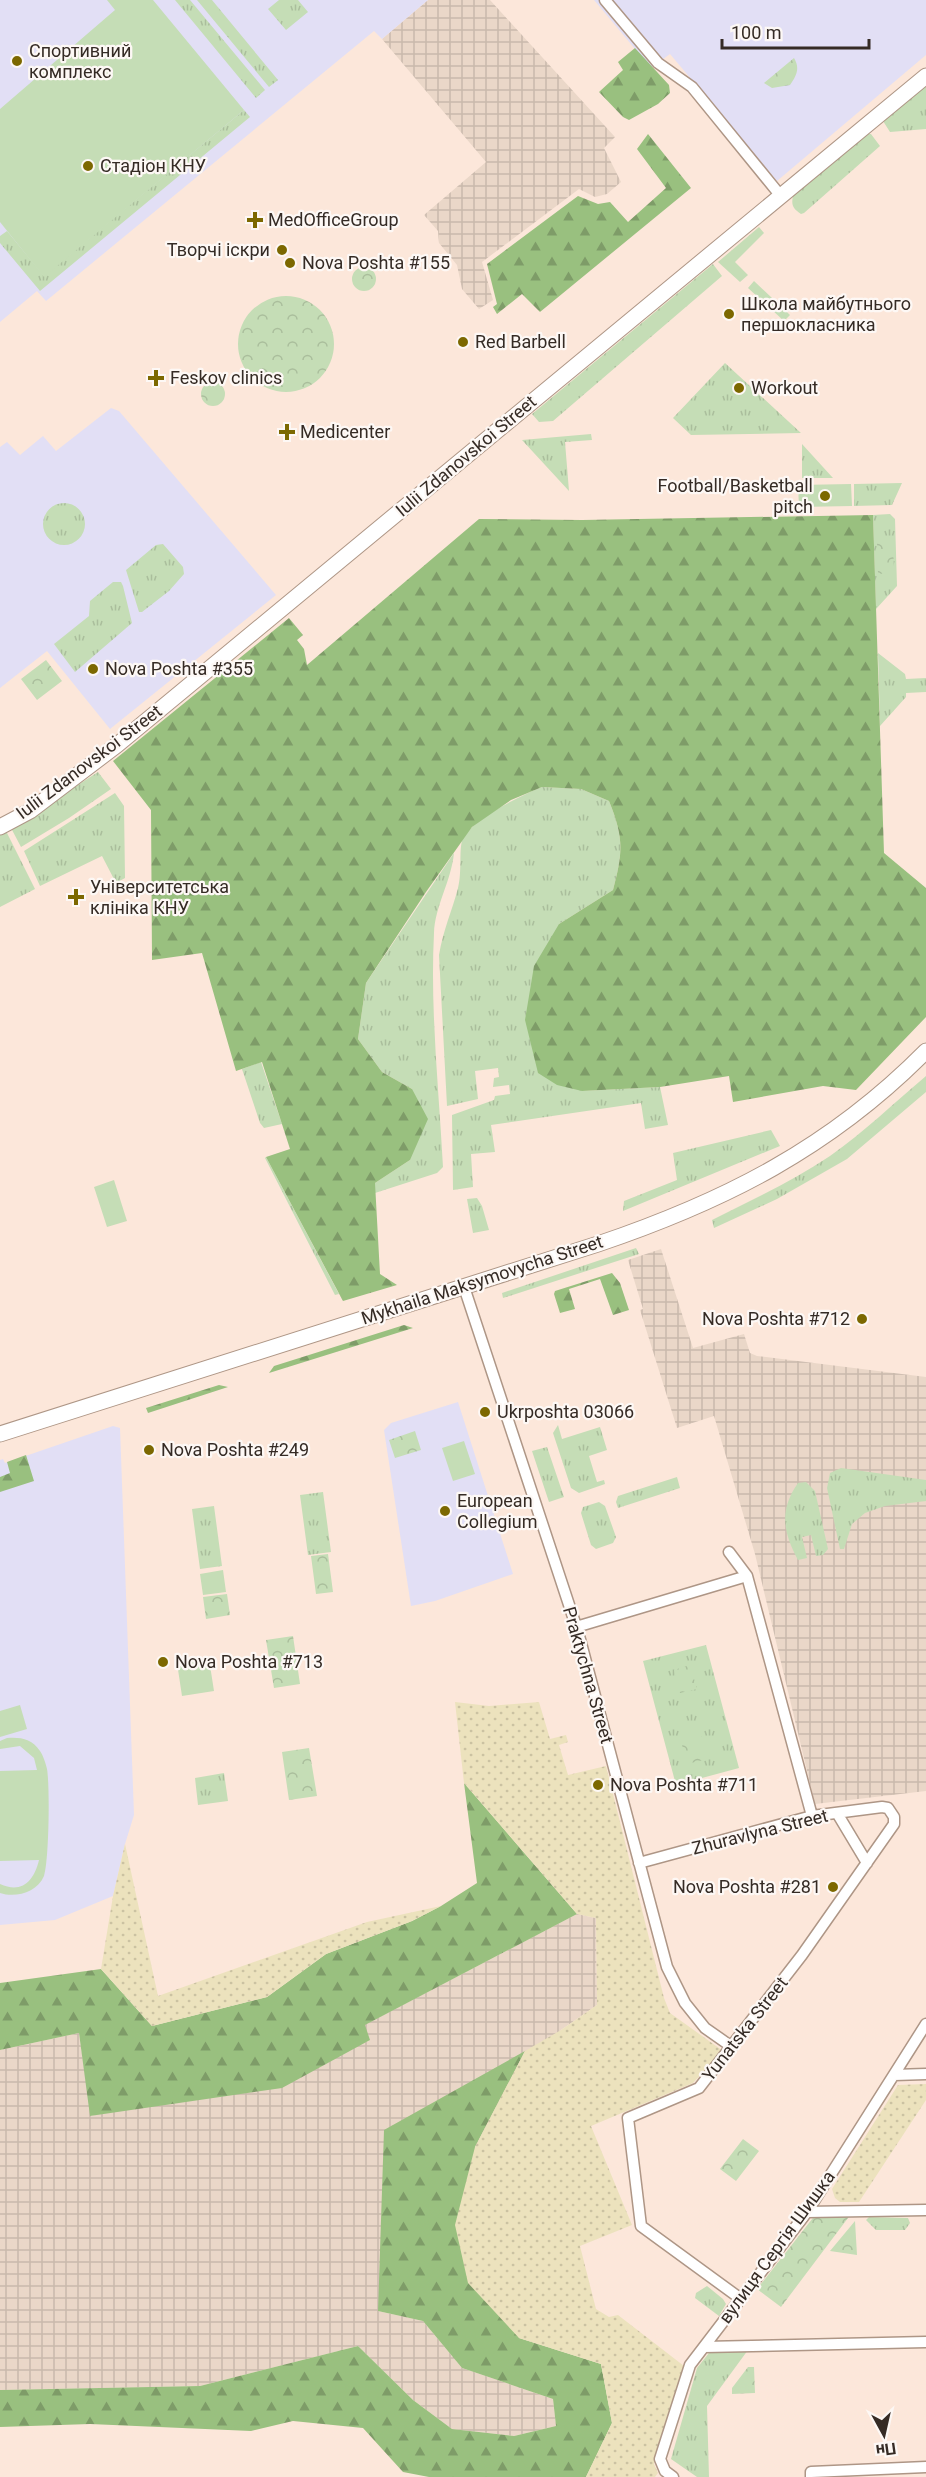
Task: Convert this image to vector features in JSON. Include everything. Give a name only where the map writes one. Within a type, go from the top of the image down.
[{"type":"street","points":[[605,0],[658,63],[692,87],[780,195]]},
{"type":"street","name":"Iulii Zdanovskoi Street","points":[[0,827],[30,811],[124,739],[926,76]]},
{"type":"street","name":"Mykhaila Maksymovycha Street","points":[[0,1434],[464,1287],[691,1210],[750,1182],[850,1119],[882,1094],[926,1051]]},
{"type":"street","name":"Praktychna Street","points":[[464,1287],[576,1627],[668,1967],[686,2003],[705,2028],[732,2047]]},
{"type":"street","points":[[729,1552],[747,1576],[812,1816]]},
{"type":"street","points":[[576,1627],[747,1576]]},
{"type":"street","name":"Zhuravlyna Street","points":[[639,1863],[812,1816],[882,1807]]},
{"type":"street","name":"Yunatska Street","points":[[741,2299],[641,2226],[628,2118],[699,2088],[802,1955],[894,1824],[892,1812],[882,1807]]},
{"type":"street","points":[[837,1813],[867,1863]]},
{"type":"street","name":"вулиця Сергія Шишка","points":[[673,2477],[665,2471],[660,2459],[690,2364],[807,2212],[926,2024]]},
{"type":"street","points":[[894,2075],[926,2074]]},
{"type":"street","points":[[807,2212],[926,2210]]},
{"type":"street","points":[[704,2347],[926,2342]]},
{"type":"street","points":[[811,2477],[811,2472],[926,2467]]},
{"type":"shaded area","points":[[0,0],[428,0],[382,39],[374,31],[46,301],[37,291],[0,322]]},
{"type":"shaded area","points":[[428,0],[490,0],[615,137],[604,148],[621,182],[607,194],[595,197],[579,189],[482,262],[493,300],[479,309],[462,289],[457,265],[439,243],[438,231],[424,215],[486,162],[382,39]]},
{"type":"shaded area","points":[[594,0],[926,0],[926,55],[777,181],[670,54],[651,68]]},
{"type":"shaded area","points":[[111,408],[119,411],[276,595],[110,729],[47,651],[0,688],[0,447],[7,442],[20,455],[43,436],[56,451]]},
{"type":"shaded area","points":[[661,1249],[693,1348],[744,1334],[750,1353],[757,1356],[926,1377],[926,1791],[815,1804],[755,1554],[714,1416],[677,1428],[640,1310],[643,1309],[628,1260]]},
{"type":"shaded area","name":"European Collegium","points":[[458,1402],[513,1574],[435,1601],[411,1606],[384,1430],[391,1423]]},
{"type":"shaded area","points":[[113,1426],[120,1428],[134,1815],[113,1896],[55,1920],[0,1925],[0,1460],[3,1459],[5,1463]]},
{"type":"shaded area","points":[[577,1914],[596,1918],[597,2005],[561,2030],[378,2311],[423,2321],[462,2368],[553,2399],[556,2426],[514,2436],[452,2429],[413,2400],[358,2346],[200,2386],[0,2390],[0,2050],[79,2033],[91,2116],[369,2041],[364,2025]]},
{"type":"green space","name":"Стадіон КНУ","points":[[107,0],[153,0],[244,110],[44,277],[0,222],[0,109],[115,10]]},
{"type":"green space","points":[[175,0],[190,0],[265,90],[256,98]]},
{"type":"green space","points":[[197,0],[212,0],[278,80],[269,87]]},
{"type":"green space","points":[[279,0],[298,0],[308,12],[286,30],[268,9]]},
{"type":"green space","points":[[635,48],[669,85],[670,93],[658,104],[629,120],[623,117],[599,92],[623,70],[618,62]]},
{"type":"green space","points":[[794,58],[797,72],[790,85],[772,88],[764,83]]},
{"type":"green space","points":[[923,87],[926,87],[926,129],[890,132],[883,121]]},
{"type":"green space","points":[[244,110],[250,117],[40,291],[0,243],[0,236],[7,231],[44,276]]},
{"type":"green space","points":[[648,134],[691,188],[540,312],[522,294],[497,314],[493,307],[497,304],[487,264],[578,196],[598,204],[610,202],[628,222],[666,188],[637,149]]},
{"type":"green space","points":[[867,134],[871,134],[880,146],[804,213],[801,214],[796,210],[793,206],[793,196]]},
{"type":"green space","points":[[759,227],[764,233],[735,262],[748,275],[740,282],[718,262]]},
{"type":"green space","points":[[713,264],[722,276],[553,421],[539,422],[532,414]]},
{"type":"green space","points":[[364,267],[373,270],[376,279],[373,288],[364,291],[355,288],[352,279],[355,270]]},
{"type":"green space","points":[[754,281],[790,315],[784,321],[748,288]]},
{"type":"green space","points":[[286,296],[304,300],[320,310],[330,326],[334,344],[330,362],[320,378],[304,388],[286,392],[268,388],[252,378],[242,362],[238,344],[242,326],[252,310],[268,300]]},
{"type":"green space","points":[[725,363],[801,433],[691,435],[673,418]]},
{"type":"green space","points":[[213,382],[222,385],[225,394],[222,403],[213,406],[204,403],[201,394],[204,385]]},
{"type":"green space","points":[[591,434],[592,440],[565,442],[569,491],[522,440]]},
{"type":"green space","points":[[802,444],[833,478],[802,478]]},
{"type":"green space","points":[[902,483],[892,505],[854,506],[854,484]]},
{"type":"green space","name":"Football/Basketball pitch","points":[[851,484],[852,506],[799,507],[798,485]]},
{"type":"green space","points":[[64,503],[79,509],[85,524],[79,539],[64,545],[49,539],[43,524],[49,509]]},
{"type":"green space","points":[[890,514],[895,519],[897,586],[876,609],[873,515]]},
{"type":"green space","points":[[873,515],[884,853],[926,888],[926,1017],[856,1090],[823,1086],[733,1102],[729,1076],[660,1087],[582,1091],[557,1085],[538,1073],[525,1020],[534,966],[559,924],[613,890],[619,865],[619,835],[609,801],[581,789],[542,787],[511,800],[472,827],[366,983],[358,1039],[382,1072],[412,1089],[428,1119],[410,1160],[375,1183],[380,1274],[397,1285],[343,1301],[266,1157],[290,1149],[262,1062],[236,1071],[202,953],[152,960],[151,810],[113,761],[289,618],[303,635],[297,640],[304,649],[307,665],[479,519],[582,520]]},
{"type":"green space","points":[[893,541],[894,573],[878,574],[877,542]]},
{"type":"green space","points":[[163,544],[183,567],[184,574],[169,591],[139,612],[126,570],[156,545]]},
{"type":"green space","points":[[113,582],[121,582],[123,586],[132,623],[75,672],[54,644],[89,616],[90,601]]},
{"type":"green space","points":[[878,653],[905,674],[906,679],[926,678],[926,692],[906,693],[906,697],[880,726]]},
{"type":"green space","points":[[46,660],[62,681],[37,700],[21,679]]},
{"type":"green space","points":[[98,772],[111,789],[21,847],[11,828]]},
{"type":"green space","points":[[542,787],[581,789],[609,801],[619,835],[619,865],[613,890],[559,924],[582,1091],[660,1087],[668,1125],[645,1129],[641,1103],[491,1125],[495,1152],[471,1154],[473,1187],[453,1190],[452,1115],[494,1100],[495,1096],[510,1094],[509,1085],[493,1087],[494,1078],[499,1077],[498,1068],[475,1071],[478,1099],[447,1106],[439,955],[459,882],[462,841],[467,833],[485,817]]},
{"type":"green space","points":[[115,793],[124,806],[125,878],[116,883],[102,856],[40,886],[24,851]]},
{"type":"green space","points":[[6,831],[35,889],[0,907],[0,834]]},
{"type":"green space","points":[[454,853],[450,874],[437,913],[434,933],[434,1021],[443,1167],[437,1173],[375,1193],[375,1183],[410,1160],[412,1089],[382,1072],[358,1039],[366,983]]},
{"type":"green space","points":[[261,1062],[282,1124],[264,1128],[260,1123],[242,1069]]},
{"type":"green space","points":[[926,1076],[926,1092],[847,1159],[777,1199],[714,1228],[712,1220],[787,1182],[843,1147]]},
{"type":"green space","points":[[771,1130],[780,1146],[623,1211],[624,1201],[677,1180],[673,1153]]},
{"type":"green space","points":[[266,1157],[339,1294],[335,1295]]},
{"type":"green space","points":[[114,1180],[127,1221],[107,1227],[94,1187]]},
{"type":"green space","points":[[477,1198],[482,1206],[489,1230],[473,1233],[467,1199]]},
{"type":"green space","points":[[636,1248],[639,1254],[503,1298],[502,1293]]},
{"type":"green space","points":[[612,1273],[620,1283],[629,1310],[613,1315],[600,1279],[569,1289],[575,1309],[560,1313],[555,1291]]},
{"type":"green space","points":[[404,1325],[413,1328],[269,1373],[274,1366]]},
{"type":"green space","points":[[219,1385],[228,1387],[148,1413],[146,1408]]},
{"type":"green space","points":[[558,1425],[562,1439],[600,1427],[607,1450],[589,1456],[597,1482],[604,1480],[605,1484],[579,1493],[571,1488],[553,1433]]},
{"type":"green space","points":[[415,1431],[421,1450],[395,1458],[389,1440]]},
{"type":"green space","points":[[464,1441],[475,1474],[453,1481],[442,1448]]},
{"type":"green space","points":[[547,1447],[564,1497],[549,1502],[532,1451]]},
{"type":"green space","points":[[26,1455],[34,1481],[0,1492],[0,1477],[10,1473],[7,1462]]},
{"type":"green space","points":[[841,1468],[926,1480],[926,1501],[885,1506],[865,1513],[852,1524],[844,1549],[840,1549],[827,1488],[830,1473]]},
{"type":"green space","points":[[677,1477],[680,1488],[618,1508],[616,1502],[618,1496]]},
{"type":"green space","points":[[806,1482],[815,1491],[828,1549],[823,1555],[816,1556],[811,1535],[802,1537],[807,1558],[798,1560],[789,1540],[785,1521],[792,1493],[798,1483]]},
{"type":"green space","points":[[323,1492],[331,1552],[308,1555],[300,1495]]},
{"type":"green space","points":[[599,1502],[605,1506],[616,1537],[613,1543],[596,1549],[591,1545],[581,1513],[583,1507]]},
{"type":"green space","points":[[214,1506],[222,1566],[200,1569],[192,1509]]},
{"type":"green space","points":[[328,1554],[333,1592],[316,1594],[311,1556]]},
{"type":"green space","points":[[223,1570],[226,1592],[203,1595],[200,1574]]},
{"type":"green space","points":[[227,1594],[230,1615],[206,1619],[203,1597]]},
{"type":"green space","points":[[293,1636],[300,1684],[274,1688],[266,1640]]},
{"type":"green space","points":[[706,1645],[739,1768],[676,1785],[643,1661]]},
{"type":"green space","points":[[209,1659],[214,1691],[182,1696],[177,1663]]},
{"type":"green space","points":[[690,1665],[697,1689],[680,1693],[674,1670]]},
{"type":"green space","points":[[20,1705],[27,1729],[0,1737],[0,1711]]},
{"type":"green space","points":[[701,1736],[707,1759],[687,1764],[681,1741]]},
{"type":"green space","points":[[7,1738],[26,1740],[37,1747],[47,1767],[48,1778],[48,1840],[44,1876],[41,1882],[31,1890],[12,1895],[0,1893],[0,1884],[15,1887],[26,1884],[34,1874],[39,1860],[0,1861],[0,1771],[37,1770],[34,1758],[20,1746],[0,1749],[0,1741]]},
{"type":"green space","points":[[309,1748],[317,1796],[289,1800],[282,1752]]},
{"type":"green space","points":[[224,1773],[228,1801],[198,1805],[195,1778]]},
{"type":"green space","points":[[464,1783],[577,1914],[365,2025],[370,2040],[282,2088],[90,2116],[79,2033],[0,2050],[0,1983],[101,1969],[152,2026],[267,1997],[326,1954],[412,1921],[441,1906],[477,1883]]},
{"type":"green space","points":[[525,2051],[475,2147],[519,2338],[601,2364],[612,2423],[586,2477],[429,2477],[403,2472],[363,2428],[293,2421],[251,2431],[90,2424],[0,2427],[0,2390],[200,2386],[358,2346],[413,2400],[452,2429],[514,2436],[556,2426],[553,2399],[462,2368],[423,2321],[378,2311],[384,2130]]},
{"type":"green space","points":[[743,2139],[759,2151],[736,2181],[720,2169]]},
{"type":"green space","points":[[816,2214],[851,2214],[781,2307],[757,2289]]},
{"type":"green space","points":[[869,2217],[908,2218],[910,2223],[905,2230],[876,2230],[866,2220]]},
{"type":"green space","points":[[855,2221],[857,2255],[830,2251]]},
{"type":"green space","points":[[707,2286],[726,2304],[719,2316],[695,2298],[696,2293]]},
{"type":"green space","points":[[748,2350],[707,2406],[709,2477],[697,2477],[671,2459],[697,2368],[709,2353]]},
{"type":"green space","points":[[748,2367],[754,2367],[755,2393],[732,2394],[732,2388]]},
{"type":"sand","points":[[455,1702],[489,1706],[539,1702],[550,1739],[566,1735],[568,1742],[559,1745],[568,1775],[606,1766],[664,1998],[670,2013],[723,2051],[693,2083],[591,2126],[632,2225],[580,2246],[596,2309],[609,2317],[618,2315],[684,2366],[654,2464],[658,2473],[655,2477],[586,2477],[612,2423],[601,2364],[519,2338],[468,2283],[455,2225],[475,2147],[525,2051],[597,2005],[596,1918],[577,1914],[464,1783]]},
{"type":"sand","points":[[125,1844],[158,1996],[367,1922],[441,1906],[412,1921],[326,1954],[267,1997],[152,2026],[101,1969],[113,1896]]},
{"type":"sand","points":[[926,2084],[926,2100],[859,2202],[840,2202],[835,2198],[832,2189],[898,2085]]},
{"type":"place","name":"Спортивний комплекс","points":[[17,61]]},
{"type":"place","name":"Стадіон КНУ","points":[[88,166]]},
{"type":"place","name":"MedOfficeGroup","points":[[255,220]]},
{"type":"place","name":"Творчі іскри","points":[[282,250]]},
{"type":"place","name":"Nova Poshta #155","points":[[290,263]]},
{"type":"place","name":"Школа майбутнього першокласника","points":[[729,314]]},
{"type":"place","name":"Red Barbell","points":[[463,342]]},
{"type":"place","name":"Feskov clinics","points":[[156,378]]},
{"type":"place","name":"Workout","points":[[739,388]]},
{"type":"place","name":"Medicenter","points":[[287,432]]},
{"type":"place","name":"Football/Basketball pitch","points":[[825,496]]},
{"type":"place","name":"Nova Poshta #355","points":[[93,669]]},
{"type":"place","name":"Університетська клініка КНУ","points":[[76,897]]},
{"type":"place","name":"Nova Poshta #712","points":[[862,1319]]},
{"type":"place","name":"Ukrposhta 03066","points":[[485,1412]]},
{"type":"place","name":"Nova Poshta #249","points":[[149,1450]]},
{"type":"place","name":"European Collegium","points":[[445,1511]]},
{"type":"place","name":"Nova Poshta #713","points":[[163,1662]]},
{"type":"place","name":"Nova Poshta #711","points":[[598,1785]]},
{"type":"place","name":"Nova Poshta #281","points":[[833,1887]]}]
